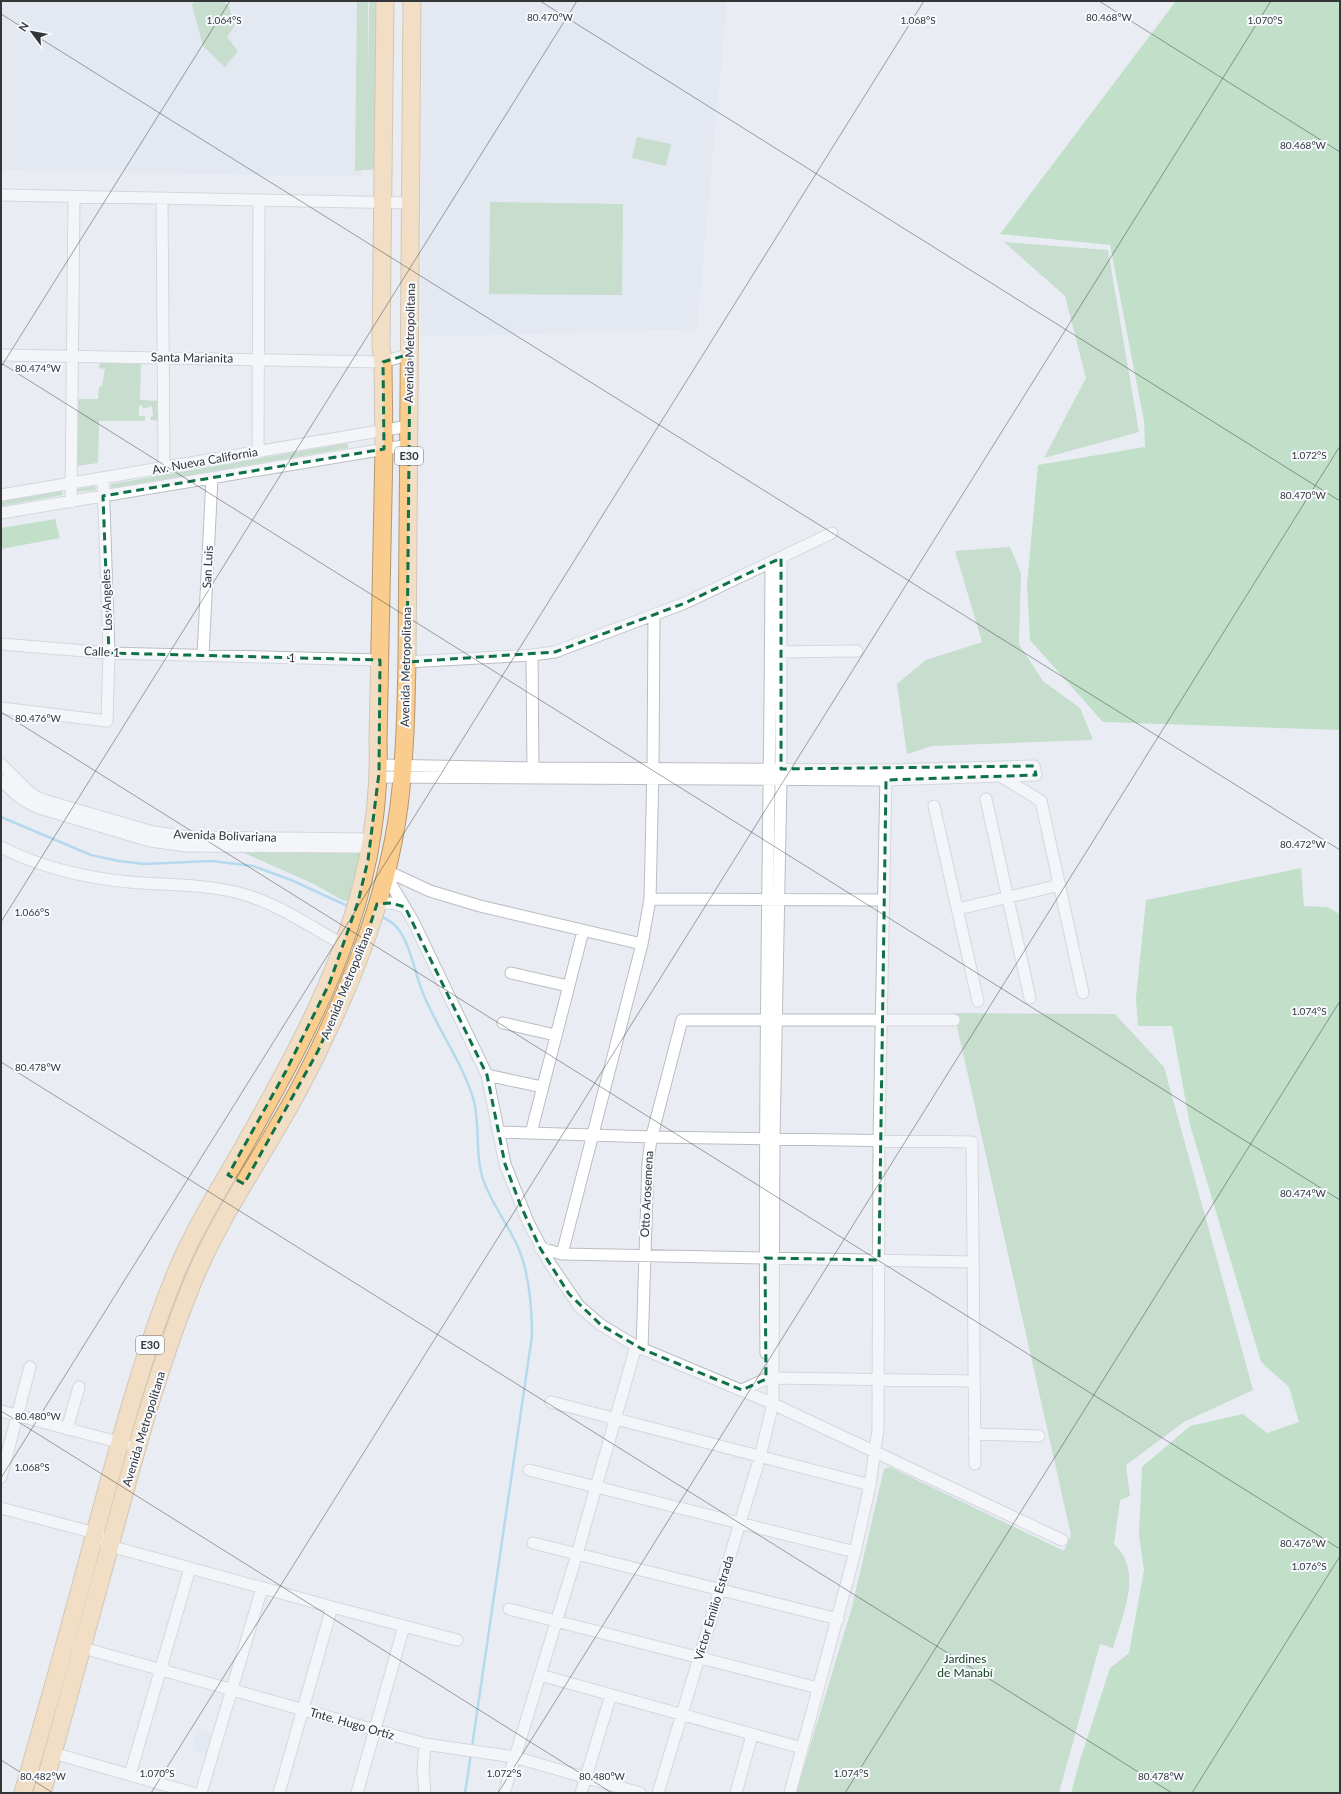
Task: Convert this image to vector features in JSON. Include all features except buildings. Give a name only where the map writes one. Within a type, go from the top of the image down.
[{"type":"highway","name":"E30","points":[[23,1793],[120,1443],[154,1331],[176,1272],[286,1071],[330,982],[351,926],[371,843],[379,771],[378,741],[384,449],[384,362],[381,346],[385,1]]},
{"type":"highway","name":"Avenida Metropolitana","points":[[42,1793],[137,1447],[195,1278],[227,1212],[294,1099],[318,1051],[347,988],[369,932],[386,873],[398,809],[402,772],[407,662],[412,1]]},
{"type":"highway","points":[[228,1175],[244,1184]]},
{"type":"street","points":[[1,195],[411,203]]},
{"type":"street","points":[[71,502],[74,197]]},
{"type":"street","points":[[162,198],[165,358],[164,468]]},
{"type":"street","points":[[258,452],[259,200]]},
{"type":"street","name":"Santa Marianita","points":[[1,355],[384,362],[410,354]]},
{"type":"street","name":"Av. Nueva California","points":[[1,495],[409,426]]},
{"type":"street","name":"Av. Nueva California","points":[[1,513],[409,445]]},
{"type":"street","name":"Los Angeles","points":[[1,708],[107,721],[109,653],[103,478]]},
{"type":"street","name":"San Luis","points":[[203,655],[212,478]]},
{"type":"street","points":[[407,662],[532,655],[555,652],[654,615],[771,563],[832,533]]},
{"type":"street","points":[[776,652],[781,558]]},
{"type":"street","points":[[771,563],[776,652]]},
{"type":"street","points":[[562,1254],[642,944],[650,899],[654,615]]},
{"type":"street","name":"Calle 1","points":[[1,644],[109,653],[203,655]]},
{"type":"street","points":[[776,652],[857,651]]},
{"type":"street","name":"Víctor Emilio Estrada","points":[[658,1793],[769,1423],[771,1403],[769,1258],[776,774],[776,652]]},
{"type":"street","name":"1","points":[[203,655],[380,660]]},
{"type":"street","points":[[532,655],[533,774]]},
{"type":"street","name":"Avenida Bolivariana","points":[[1,764],[36,797],[161,834],[190,837],[371,843]]},
{"type":"street","points":[[533,774],[653,768],[776,774],[1002,777],[1036,775],[1034,766],[886,775]]},
{"type":"street","points":[[379,771],[533,774],[652,780],[776,774]]},
{"type":"street","points":[[790,1793],[855,1552],[876,1451],[879,1380],[880,1140],[886,775]]},
{"type":"street","points":[[1002,777],[1041,802],[1083,994]]},
{"type":"street","name":"Avenida Bolivariana","points":[[1,780],[28,804],[159,842],[187,846],[371,843]]},
{"type":"street","points":[[986,799],[1030,998]]},
{"type":"street","points":[[934,806],[978,1000]]},
{"type":"street","points":[[1,847],[40,863],[89,876],[128,882],[214,888],[236,892],[271,905],[344,945]]},
{"type":"street","points":[[386,873],[405,907],[487,1075],[498,1132],[513,1186],[540,1248],[559,1279],[579,1306],[601,1325],[639,1347],[771,1403],[876,1451],[1062,1540]]},
{"type":"street","points":[[386,873],[458,900],[642,944]]},
{"type":"street","points":[[958,909],[1060,885]]},
{"type":"street","points":[[650,899],[884,900]]},
{"type":"street","points":[[376,906],[391,903],[405,907]]},
{"type":"street","points":[[531,1133],[583,931]]},
{"type":"street","points":[[511,973],[568,986]]},
{"type":"street","name":"Otto Arosemena","points":[[504,1793],[511,1757],[557,1621],[616,1419],[639,1347],[648,1162],[652,1137],[682,1020],[772,1020]]},
{"type":"street","points":[[772,1020],[954,1020]]},
{"type":"street","points":[[503,1023],[555,1035]]},
{"type":"street","points":[[487,1075],[542,1087]]},
{"type":"street","points":[[498,1132],[652,1137],[972,1142],[975,1464]]},
{"type":"street","points":[[540,1248],[562,1254],[973,1262]]},
{"type":"street","points":[[1,1477],[30,1367]]},
{"type":"street","points":[[742,1390],[770,1378],[974,1381]]},
{"type":"street","points":[[67,1429],[79,1387]]},
{"type":"street","points":[[551,1402],[870,1485]]},
{"type":"street","points":[[1,1411],[137,1447]]},
{"type":"street","points":[[974,1434],[1039,1436]]},
{"type":"street","points":[[529,1470],[855,1552]]},
{"type":"street","points":[[1,1508],[95,1533],[110,1546],[457,1640]]},
{"type":"street","points":[[533,1543],[838,1619]]},
{"type":"street","points":[[130,1775],[190,1568]]},
{"type":"street","points":[[201,1793],[262,1588]]},
{"type":"street","points":[[279,1793],[332,1607]]},
{"type":"street","points":[[509,1609],[818,1688]]},
{"type":"street","points":[[356,1793],[404,1626]]},
{"type":"street","name":"Tnte. Hugo Ortíz","points":[[66,1642],[82,1648],[374,1731],[425,1744],[511,1757],[640,1793]]},
{"type":"street","points":[[540,1675],[802,1748]]},
{"type":"street","points":[[581,1793],[610,1695]]},
{"type":"street","points":[[736,1793],[752,1735]]},
{"type":"street","points":[[425,1744],[423,1770],[425,1793]]},
{"type":"street","points":[[53,1753],[193,1793]]},
{"type":"highlighted area","points":[[410,354],[407,662],[555,652],[685,603],[781,558],[781,769],[1034,766],[1036,775],[886,780],[879,1260],[765,1258],[766,1379],[742,1390],[642,1349],[601,1325],[569,1294],[540,1248],[520,1204],[505,1164],[487,1075],[405,907],[391,903],[377,904],[359,959],[318,1051],[244,1184],[228,1175],[286,1071],[330,982],[358,902],[368,860],[379,773],[380,660],[109,653],[103,496],[384,449],[383,362]]},
{"type":"shaded area","points":[[1,1],[363,1],[362,177],[1,170]]},
{"type":"shaded area","points":[[422,1],[727,1],[697,329],[421,337]]},
{"type":"shaded area","points":[[198,1729],[212,1734],[206,1754],[192,1750]]},
{"type":"green space","points":[[195,1],[224,1],[229,7],[235,25],[227,37],[238,51],[225,67],[203,46],[192,5]]},
{"type":"green space","points":[[357,1],[368,1],[368,83],[369,1],[379,1],[377,169],[355,171]]},
{"type":"green space","points":[[1176,1],[1340,1],[1340,730],[1103,722],[1030,640],[1027,585],[1038,465],[1145,447],[1144,421],[1110,245],[1000,234]]},
{"type":"green space","points":[[637,137],[671,144],[666,166],[632,158]]},
{"type":"green space","points":[[490,202],[623,204],[622,295],[489,294]]},
{"type":"green space","points":[[1004,242],[1108,250],[1139,432],[1044,458],[1086,378],[1065,296]]},
{"type":"green space","points":[[100,359],[141,360],[140,400],[160,401],[161,421],[151,420],[150,417],[153,416],[152,406],[143,409],[142,405],[139,406],[139,416],[145,416],[145,421],[99,421],[98,463],[77,466],[77,399],[98,399],[99,387],[102,386],[105,369],[99,368]]},
{"type":"green space","points":[[348,443],[348,448],[112,489],[110,485],[111,484]]},
{"type":"green space","points":[[95,486],[96,490],[77,492],[77,489]]},
{"type":"green space","points":[[62,491],[63,495],[1,506],[1,501]]},
{"type":"green space","points":[[55,519],[60,538],[1,549],[1,528]]},
{"type":"green space","points":[[1010,547],[1021,573],[1019,644],[1043,681],[1080,708],[1093,740],[932,746],[907,754],[897,684],[926,660],[982,642],[955,551]]},
{"type":"green space","points":[[235,849],[359,853],[359,866],[351,902],[342,900],[312,883]]},
{"type":"green space","points":[[1301,868],[1304,906],[1327,907],[1340,914],[1340,1793],[1071,1793],[1080,1760],[1110,1668],[1129,1653],[1144,1570],[1139,1535],[1142,1467],[1190,1426],[1243,1414],[1267,1433],[1299,1422],[1289,1387],[1261,1362],[1190,1125],[1172,1026],[1138,1026],[1136,998],[1146,900]]},
{"type":"green space","name":"Jardines de Manabí","points":[[954,1013],[1115,1014],[1164,1067],[1253,1390],[1184,1422],[1126,1465],[1130,1496],[1120,1500],[1114,1544],[1123,1555],[1128,1567],[1128,1594],[1113,1648],[1100,1644],[1059,1793],[796,1793],[852,1607],[884,1469],[890,1467],[1064,1551],[1071,1535]]},
{"type":"waterway","points":[[1,817],[91,855],[119,861],[144,864],[212,861],[253,866],[291,880],[350,907]]},
{"type":"waterway","points":[[380,916],[395,925],[403,937],[425,998],[464,1074],[476,1110],[479,1158],[482,1176],[490,1196],[516,1242],[526,1273],[530,1294],[532,1336],[472,1747]]},
{"type":"waterway","points":[[465,1793],[471,1754]]}]
